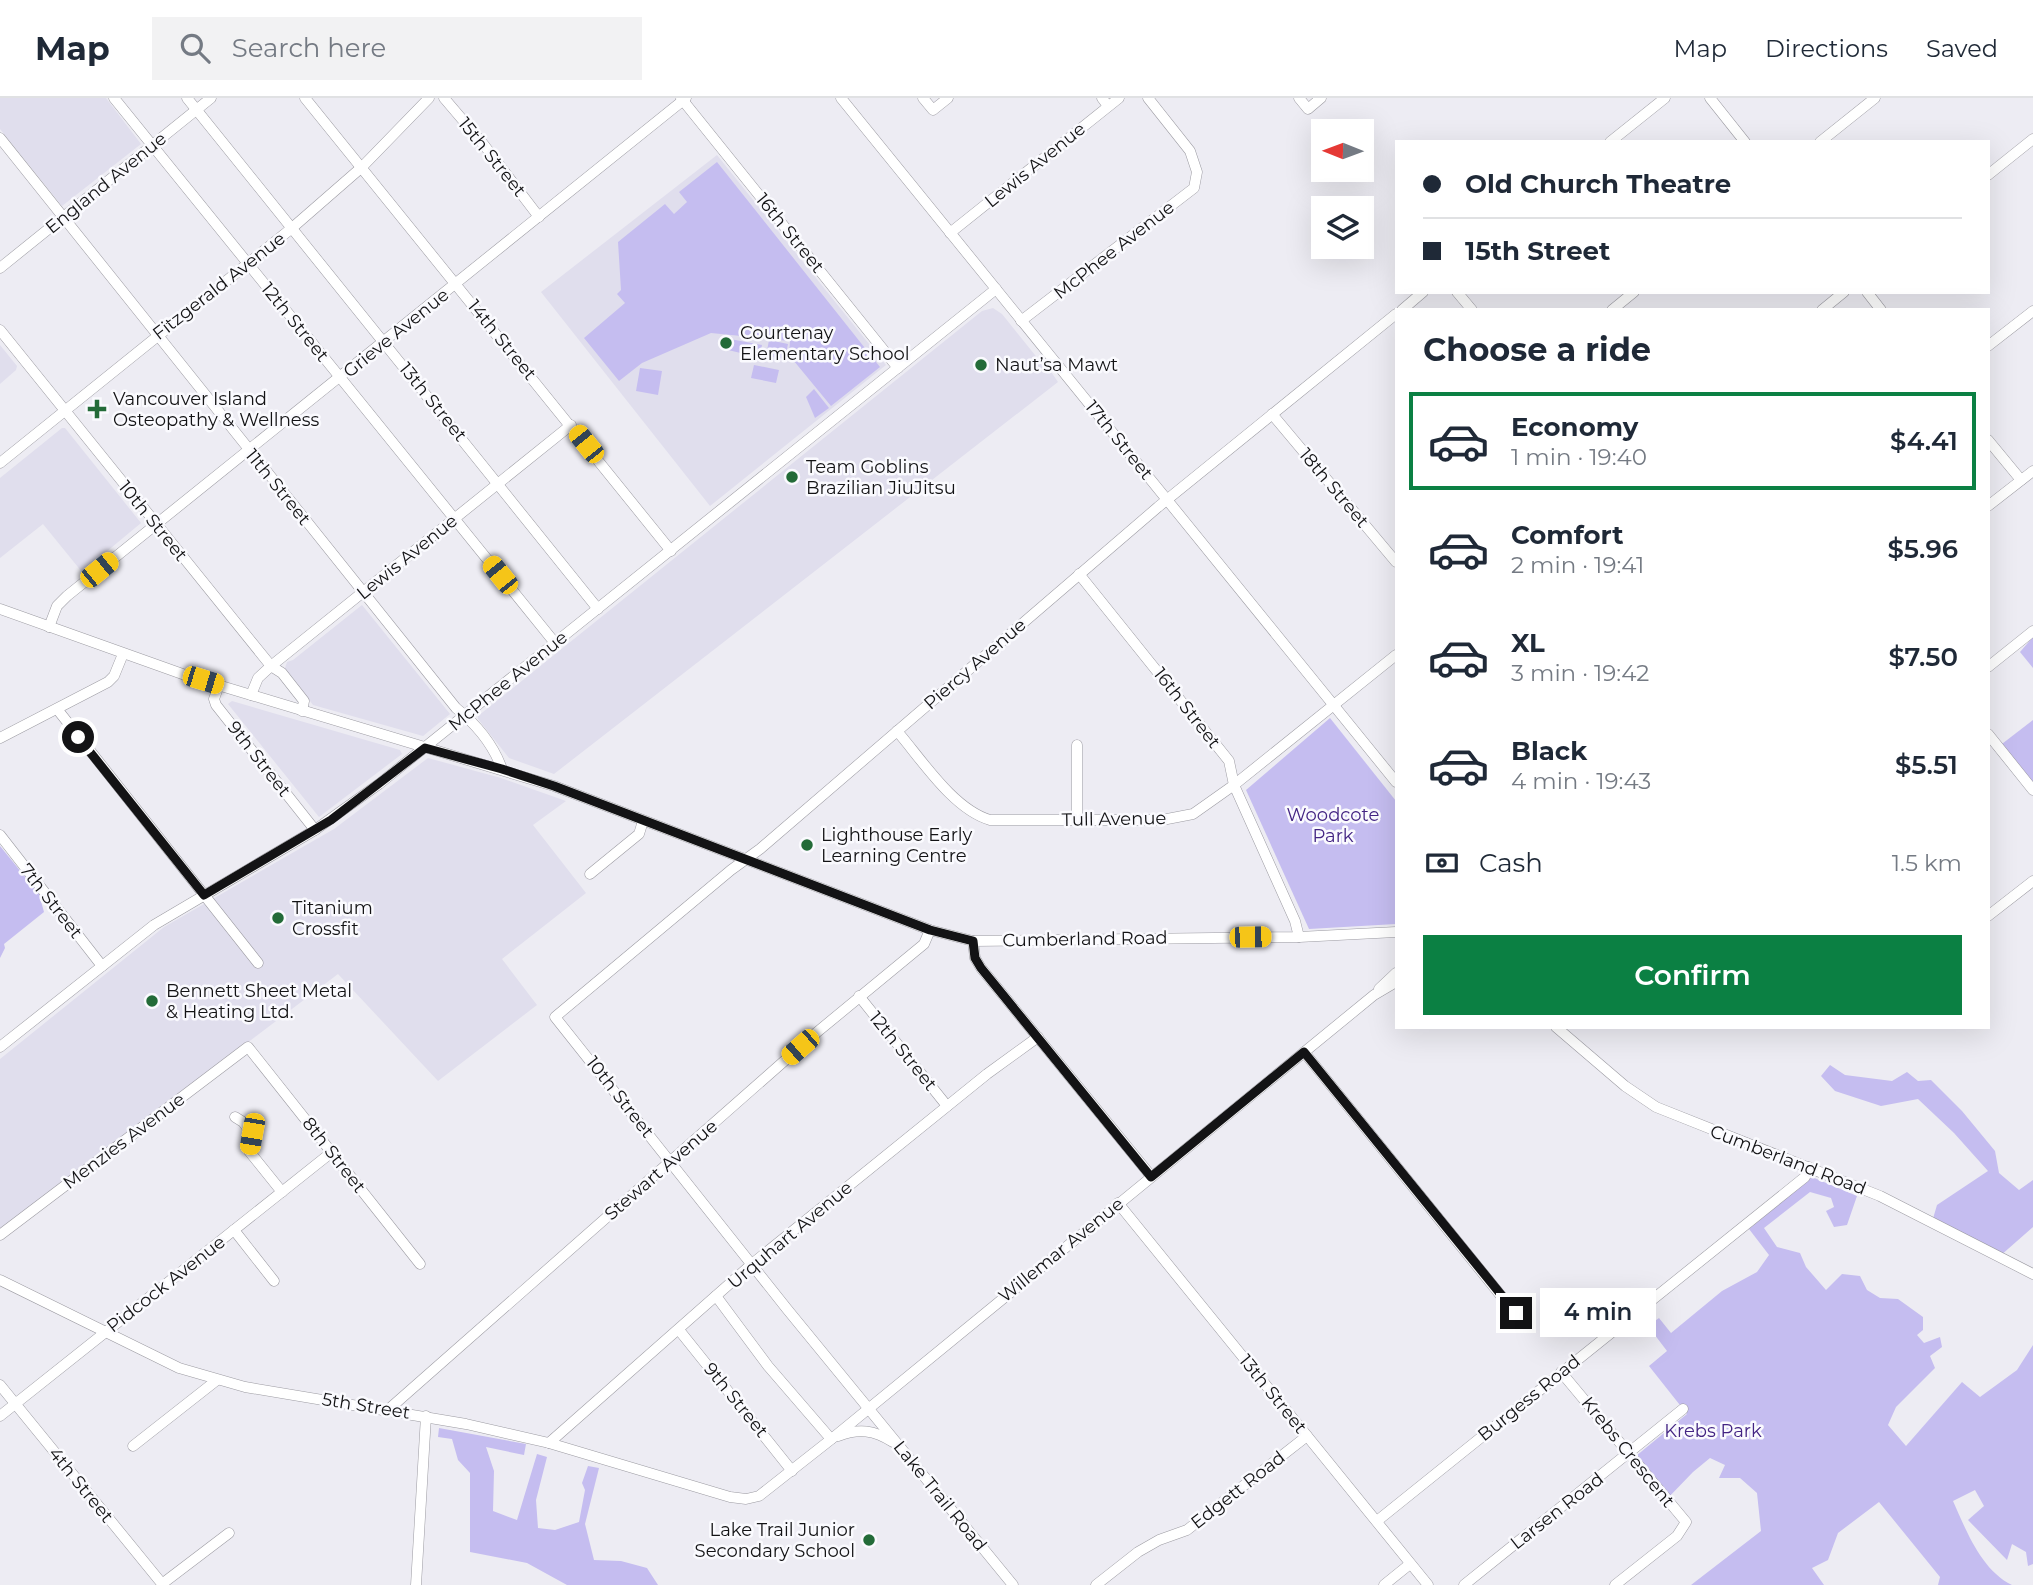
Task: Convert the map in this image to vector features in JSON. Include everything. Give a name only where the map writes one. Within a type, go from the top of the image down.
[{"type":"street","name":"12th Street","points":[[114,98],[555,643]]},
{"type":"street","name":"13th Street","points":[[187,98],[598,609]]},
{"type":"street","name":"England Avenue","points":[[0,268],[211,98]]},
{"type":"street","name":"14th Street","points":[[305,98],[670,551]]},
{"type":"street","name":"Fitzgerald Avenue","points":[[0,463],[292,228],[362,167],[429,98]]},
{"type":"street","name":"15th Street","points":[[444,98],[539,216]]},
{"type":"street","name":"17th Street","points":[[841,98],[1395,781]]},
{"type":"street","points":[[923,98],[933,110],[948,98]]},
{"type":"street","name":"Lewis Avenue","points":[[950,233],[1105,102],[1119,98]]},
{"type":"street","name":"McPhee Avenue","points":[[1021,321],[1194,188],[1196,172],[1191,151],[1148,98]]},
{"type":"street","points":[[1299,98],[1308,109],[1321,98]]},
{"type":"street","points":[[1612,140],[1665,98]]},
{"type":"street","points":[[1710,98],[1743,140]]},
{"type":"street","points":[[1823,140],[1875,98]]},
{"type":"street","name":"Grieve Avenue","points":[[49,627],[62,600],[684,99]]},
{"type":"street","name":"16th Street","points":[[684,99],[898,368]]},
{"type":"street","name":"11th Street","points":[[0,138],[362,592],[495,752],[502,769]]},
{"type":"street","points":[[1990,173],[2033,139]]},
{"type":"street","name":"McPhee Avenue","points":[[0,1046],[153,925],[315,830],[425,748],[996,289]]},
{"type":"street","points":[[1404,308],[1421,294]]},
{"type":"street","points":[[1459,294],[1470,308]]},
{"type":"street","points":[[1614,308],[1632,294]]},
{"type":"street","points":[[1824,308],[1842,294]]},
{"type":"street","points":[[1869,294],[1879,308]]},
{"type":"street","points":[[1990,344],[2033,311]]},
{"type":"street","name":"Piercy Avenue","points":[[555,1017],[760,849],[1167,500],[1395,315]]},
{"type":"street","name":"10th Street","points":[[0,330],[271,666],[282,673],[304,701],[302,711]]},
{"type":"street","name":"18th Street","points":[[1272,414],[1395,561]]},
{"type":"street","name":"Lewis Avenue","points":[[251,695],[258,678],[271,666],[571,425]]},
{"type":"street","points":[[1990,442],[2021,480]]},
{"type":"street","points":[[1990,504],[2033,471]]},
{"type":"street","name":"16th Street","points":[[1079,574],[1229,761],[1234,785],[1295,920],[1299,937]]},
{"type":"street","name":"Cumberland Road","points":[[0,609],[123,654],[219,685],[554,786],[930,930],[973,941],[1393,934]]},
{"type":"street","points":[[1990,665],[2033,631]]},
{"type":"street","points":[[0,738],[108,682],[114,676],[123,654]]},
{"type":"street","name":"Tull Avenue","points":[[897,731],[961,805],[976,816],[990,820],[1162,820],[1193,814],[1335,706],[1395,656]]},
{"type":"street","name":"9th Street","points":[[219,685],[214,699],[216,705],[315,830]]},
{"type":"street","points":[[57,709],[258,964]]},
{"type":"street","points":[[1990,736],[2033,790]]},
{"type":"street","points":[[1077,745],[1077,820]]},
{"type":"street","points":[[590,874],[639,834],[643,821]]},
{"type":"street","name":"7th Street","points":[[0,835],[102,966]]},
{"type":"street","points":[[1990,914],[2033,881]]},
{"type":"street","name":"Stewart Avenue","points":[[389,1409],[859,996],[924,944],[930,930]]},
{"type":"street","points":[[973,941],[975,958],[981,968],[1151,1177]]},
{"type":"street","name":"Willemar Avenue","points":[[1374,995],[1395,974]]},
{"type":"street","name":"Willemar Avenue","points":[[746,1499],[759,1496],[792,1471],[1374,995],[1395,983]]},
{"type":"street","name":"12th Street","points":[[859,996],[947,1106]]},
{"type":"street","name":"10th Street","points":[[555,1017],[868,1408]]},
{"type":"street","name":"Cumberland Road","points":[[1558,1029],[1625,1086],[1656,1107],[1880,1196],[2033,1274]]},
{"type":"street","name":"Urquhart Avenue","points":[[549,1443],[752,1264],[947,1106],[1038,1037]]},
{"type":"street","name":"8th Street","points":[[248,1047],[420,1264]]},
{"type":"street","name":"Menzies Avenue","points":[[0,1235],[248,1047]]},
{"type":"street","points":[[1304,1052],[1516,1313]]},
{"type":"street","points":[[234,1117],[243,1122],[252,1134],[249,1151],[282,1192]]},
{"type":"street","name":"Pidcock Avenue","points":[[0,1416],[332,1152]]},
{"type":"street","name":"Burgess Road","points":[[1377,1521],[1805,1177],[1808,1167]]},
{"type":"street","name":"13th Street","points":[[1118,1203],[1428,1585]]},
{"type":"street","points":[[234,1230],[274,1281]]},
{"type":"street","name":"5th Street","points":[[0,1279],[179,1368],[217,1380],[245,1387],[426,1416],[549,1443],[730,1497],[746,1499]]},
{"type":"street","points":[[716,1296],[768,1366],[833,1438],[855,1431],[872,1432],[899,1446]]},
{"type":"street","name":"9th Street","points":[[679,1330],[792,1471]]},
{"type":"street","name":"Krebs Crescent","points":[[1561,1372],[1686,1522],[1677,1536],[1615,1585]]},
{"type":"street","points":[[133,1446],[217,1380]]},
{"type":"street","name":"4th Street","points":[[0,1385],[163,1585]]},
{"type":"street","name":"Lake Trail Road","points":[[868,1408],[1013,1585]]},
{"type":"street","name":"Larsen Road","points":[[1464,1585],[1683,1409]]},
{"type":"street","points":[[416,1585],[426,1416]]},
{"type":"street","name":"Edgett Road","points":[[1096,1585],[1138,1552],[1159,1540],[1187,1530],[1307,1436]]},
{"type":"street","points":[[163,1585],[229,1533]]},
{"type":"street","points":[[1384,1585],[1410,1564]]},
{"type":"shaded area","points":[[0,98],[106,98],[141,144],[62,206],[0,129]]},
{"type":"shaded area","name":"Courtenay Elementary School","points":[[717,155],[886,365],[710,506],[541,292]]},
{"type":"shaded area","points":[[993,308],[1002,314],[1058,382],[554,774],[509,758],[478,716],[982,311]]},
{"type":"shaded area","points":[[0,345],[17,366],[0,384]]},
{"type":"shaded area","points":[[65,428],[141,523],[82,572],[43,524],[0,558],[0,478]]},
{"type":"shaded area","points":[[362,605],[450,714],[423,736],[313,705],[293,678],[284,671],[287,662]]},
{"type":"shaded area","points":[[232,701],[400,750],[402,754],[319,817],[228,704]]},
{"type":"shaded area","points":[[428,758],[501,778],[566,801],[533,825],[586,893],[502,959],[537,1005],[438,1081],[338,974],[0,1231],[0,1059],[164,927],[334,829]]},
{"type":"green space","points":[[717,162],[880,367],[831,406],[789,355],[790,341],[711,333],[642,363],[619,381],[584,338],[625,303],[617,294],[621,290],[618,242],[665,204],[674,214],[687,202],[679,192]]},
{"type":"green space","points":[[730,339],[762,345],[759,359],[728,350]]},
{"type":"green space","points":[[769,340],[788,344],[785,359],[766,356]]},
{"type":"green space","points":[[754,365],[779,370],[776,383],[751,378]]},
{"type":"green space","points":[[640,368],[662,371],[658,395],[636,391]]},
{"type":"green space","points":[[814,389],[829,408],[815,418],[806,397]]},
{"type":"green space","points":[[2033,637],[2033,668],[2020,652]]},
{"type":"green space","name":"Woodcote Park","points":[[1330,718],[1395,800],[1395,924],[1309,929],[1246,790]]},
{"type":"green space","points":[[2033,720],[2033,790],[1998,747]]},
{"type":"green space","points":[[0,846],[39,894],[44,912],[4,944],[0,958]]},
{"type":"green space","points":[[1830,1065],[1845,1075],[1892,1081],[1907,1072],[1918,1081],[1931,1080],[1962,1111],[1995,1151],[1999,1173],[2019,1190],[2033,1180],[2033,1227],[2000,1256],[1932,1222],[1937,1205],[1988,1171],[1954,1133],[1918,1099],[1881,1106],[1835,1091],[1821,1076]]},
{"type":"green space","name":"Krebs Park","points":[[1812,1177],[1857,1196],[1847,1225],[1834,1227],[1826,1211],[1834,1207],[1831,1198],[1810,1192],[1764,1228],[1777,1247],[1800,1253],[1806,1267],[1826,1290],[1842,1274],[1860,1276],[1867,1290],[1880,1298],[1898,1299],[1923,1317],[1923,1330],[1917,1335],[1924,1343],[1940,1337],[1942,1347],[1930,1356],[1935,1368],[1896,1407],[1888,1425],[1906,1446],[1962,1382],[1980,1397],[2017,1370],[2033,1345],[2033,1564],[2028,1566],[2026,1552],[2012,1544],[2007,1560],[1968,1520],[1984,1506],[1975,1490],[1953,1501],[1983,1559],[1992,1570],[2012,1585],[1938,1585],[1940,1577],[1879,1502],[1838,1533],[1828,1560],[1812,1568],[1824,1585],[1691,1585],[1761,1531],[1757,1493],[1740,1478],[1719,1478],[1725,1465],[1710,1458],[1666,1500],[1636,1456],[1687,1414],[1649,1366],[1667,1351],[1648,1326],[1659,1318],[1671,1333],[1722,1291],[1757,1272],[1769,1255],[1749,1229]]},
{"type":"green space","points":[[439,1428],[526,1444],[524,1455],[486,1447],[494,1471],[493,1511],[517,1520],[537,1454],[547,1457],[536,1500],[538,1528],[555,1530],[579,1522],[585,1490],[582,1483],[588,1466],[599,1468],[585,1524],[594,1560],[621,1561],[647,1568],[658,1585],[567,1585],[527,1563],[470,1552],[470,1473],[458,1460],[452,1439],[438,1437]]},
{"type":"place","name":"Courtenay Elementary School","points":[[726,343]]},
{"type":"place","name":"Naut’sa Mawt","points":[[981,365]]},
{"type":"place","name":"Vancouver Island Osteopathy & Wellness","points":[[97,409]]},
{"type":"place","name":"Team Goblins Brazilian JiuJitsu","points":[[792,477]]},
{"type":"place","name":"Lighthouse Early Learning Centre","points":[[807,845]]},
{"type":"place","name":"Titanium Crossfit","points":[[278,918]]},
{"type":"place","name":"Bennett Sheet Metal & Heating Ltd.","points":[[152,1001]]},
{"type":"place","name":"Lake Trail Junior Secondary School","points":[[869,1540]]},
{"type":"route","points":[[78,737],[204,895],[331,820],[425,748],[554,786],[930,930],[973,941],[975,958],[981,968],[1151,1177],[1304,1052],[1516,1313]]}]
